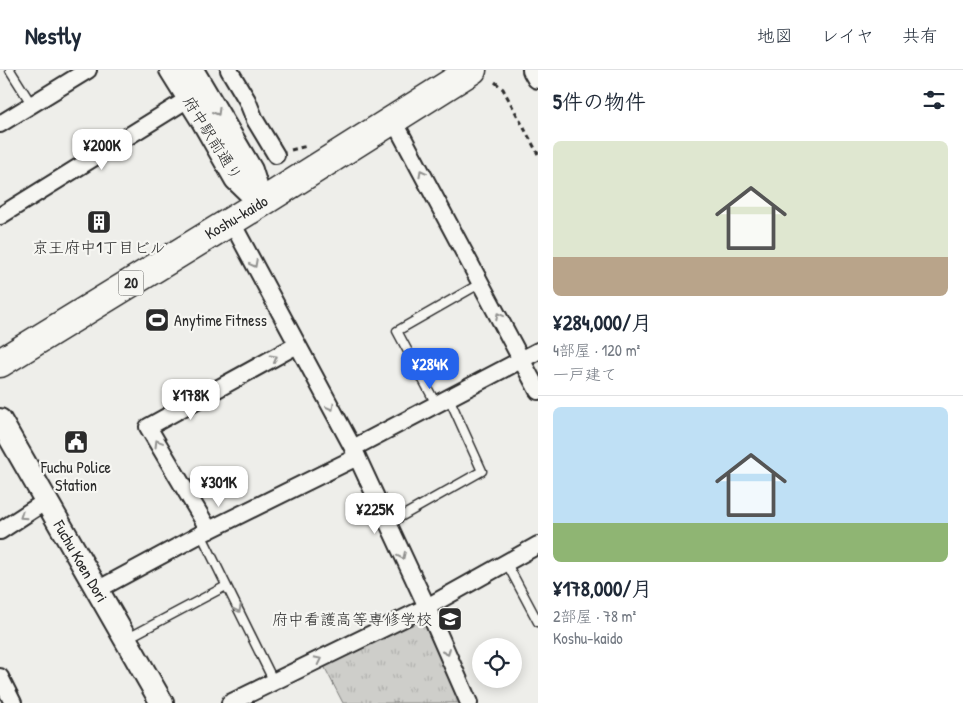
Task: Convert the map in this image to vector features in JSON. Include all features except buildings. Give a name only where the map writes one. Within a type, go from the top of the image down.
[{"type":"highway","name":"Koshu-kaido","points":[[0,363],[393,119],[484,76]]},
{"type":"street","points":[[0,124],[88,70]]},
{"type":"street","name":"府中駅前通り","points":[[171,70],[236,179],[261,202]]},
{"type":"street","points":[[0,216],[188,99],[194,79],[192,70]]},
{"type":"street","name":"府中駅前通り","points":[[192,70],[251,170],[261,202]]},
{"type":"street","points":[[230,70],[247,100],[255,120],[276,154]]},
{"type":"street","points":[[534,70],[538,77]]},
{"type":"street","points":[[393,119],[538,392]]},
{"type":"street","points":[[231,221],[355,452],[469,703]]},
{"type":"street","points":[[205,532],[148,427],[297,345]]},
{"type":"street","points":[[97,590],[355,452],[442,401],[538,351]]},
{"type":"street","name":"Fuchu Koen Dori","points":[[0,420],[162,703]]},
{"type":"street","points":[[0,531],[46,501]]},
{"type":"street","points":[[230,703],[427,607],[538,544]]},
{"type":"street","points":[[1,680],[14,703]]},
{"type":"lane","points":[[10,70],[32,105]]},
{"type":"lane","points":[[388,524],[482,471],[442,401],[397,331],[481,283]]},
{"type":"lane","points":[[205,532],[226,586],[274,682]]},
{"type":"lane","points":[[506,562],[538,622]]},
{"type":"lane","points":[[125,639],[226,586]]},
{"type":"path","points":[[484,76],[502,90],[538,154]]},
{"type":"green space","points":[[417,621],[424,624],[461,703],[343,703],[324,666]]},
{"type":"place","name":"京王府中1丁目ビル","points":[[99,222]]},
{"type":"place","name":"Anytime Fitness","points":[[157,320]]},
{"type":"place","name":"Fuchu Police Station","points":[[76,442]]},
{"type":"place","name":"府中看護高等専修学校","points":[[450,619]]}]
